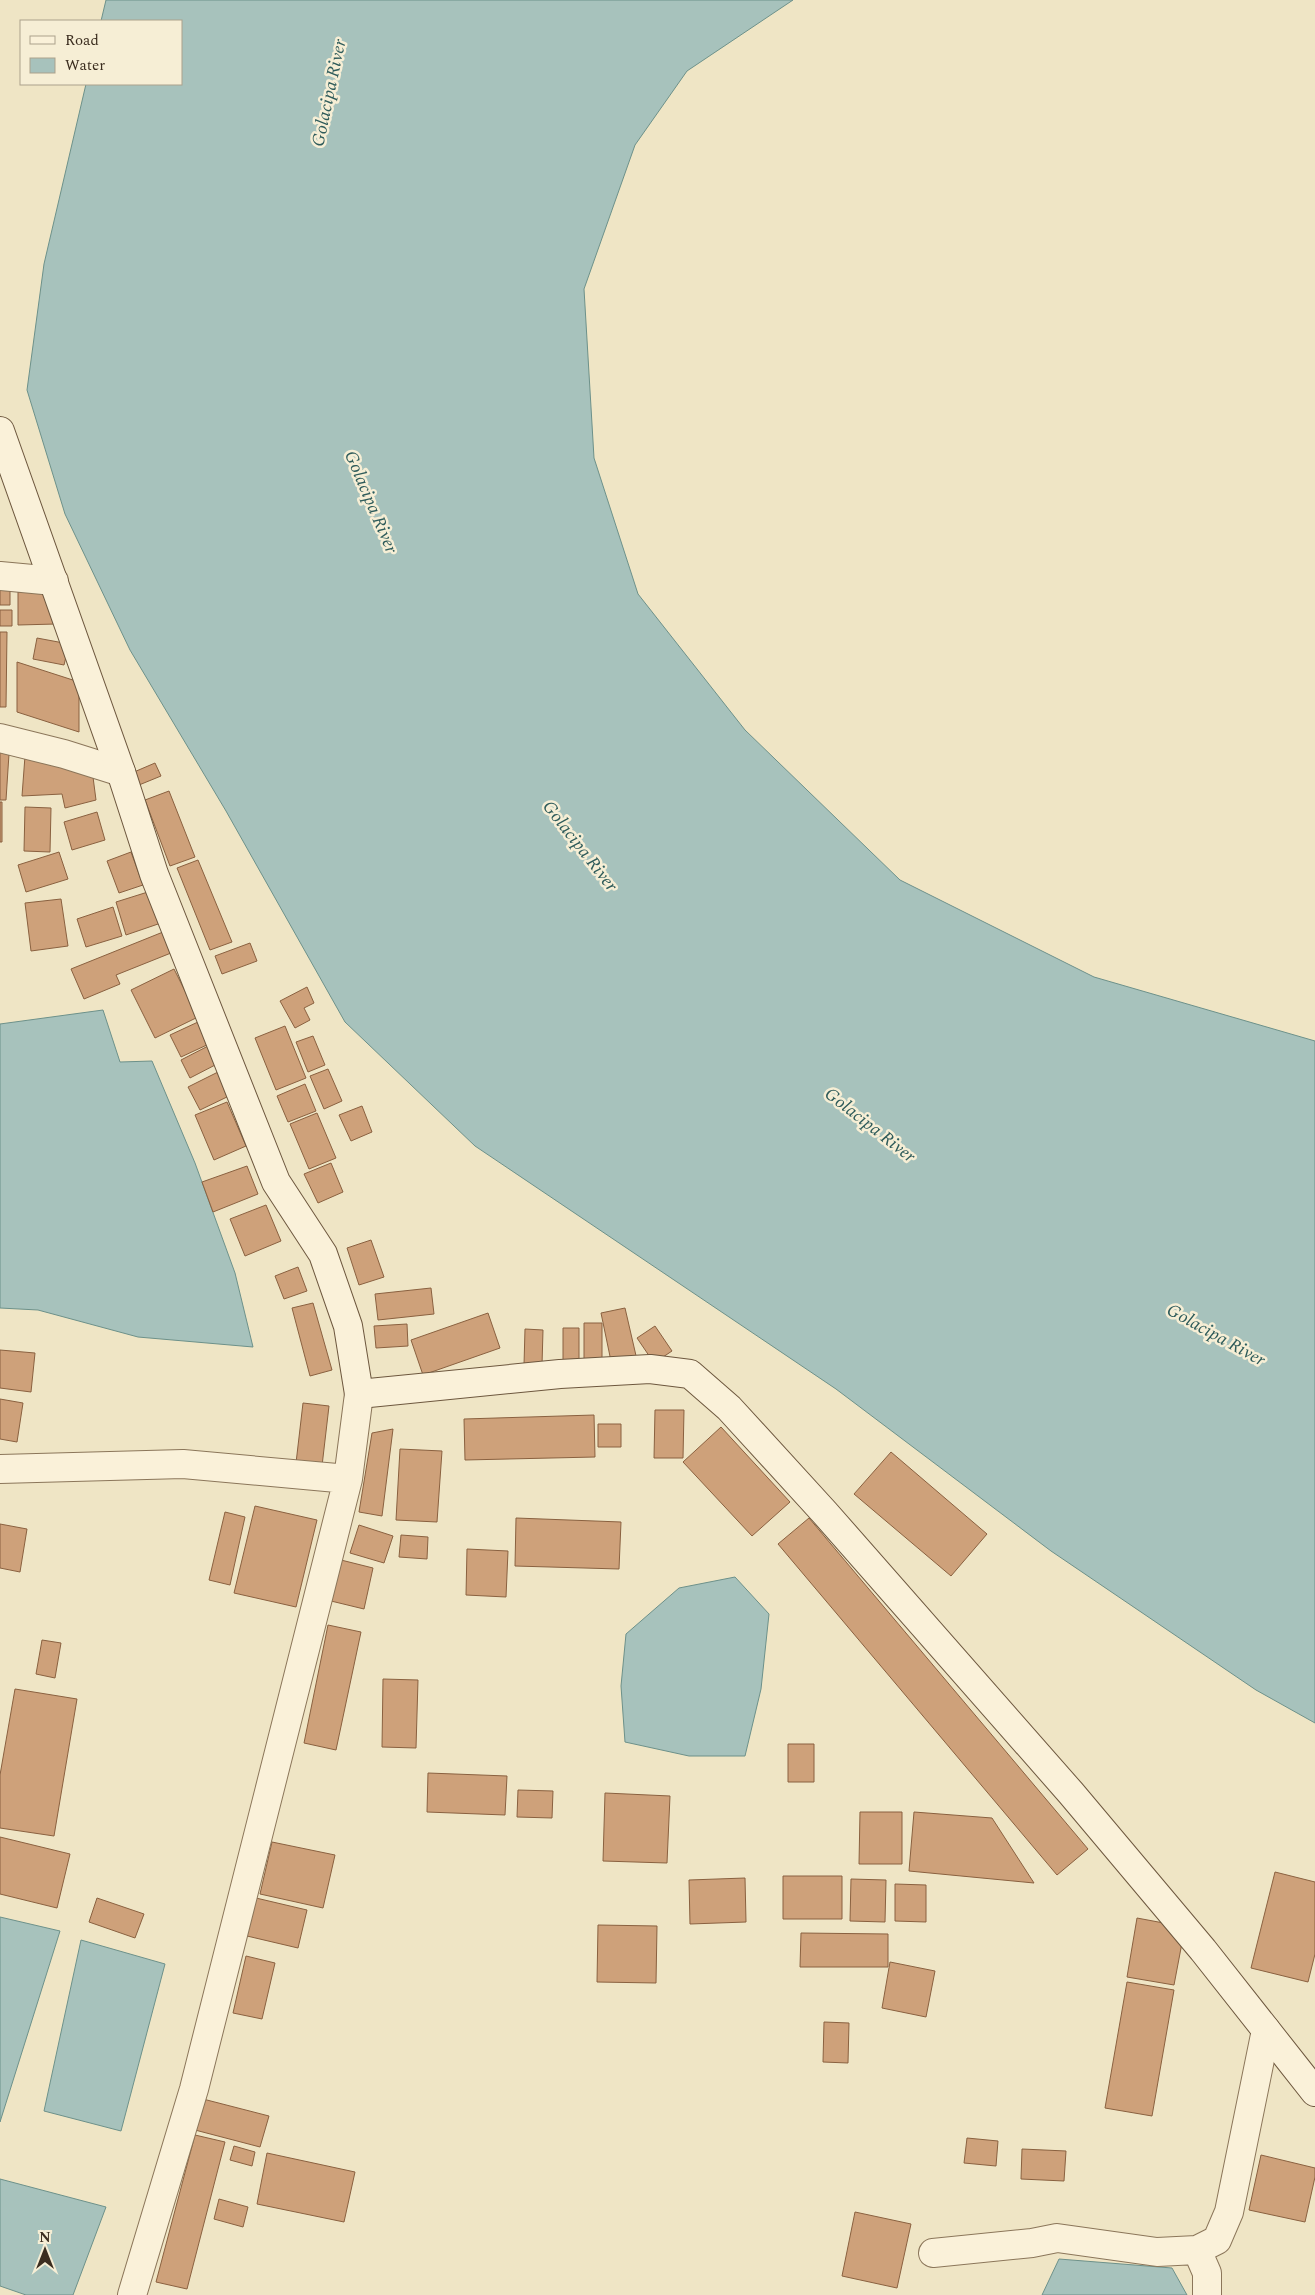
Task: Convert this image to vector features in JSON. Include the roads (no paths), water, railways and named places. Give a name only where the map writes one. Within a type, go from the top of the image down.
[{"type":"street","points":[[0,431],[122,772],[154,874],[276,1182],[323,1254],[348,1326],[359,1394],[348,1479],[194,2088],[132,2295]]},
{"type":"street","points":[[0,576],[54,581]]},
{"type":"street","points":[[0,738],[64,754],[122,772]]},
{"type":"street","points":[[359,1394],[560,1374],[650,1369],[690,1374],[729,1408],[937,1639],[1203,1950],[1315,2092]]},
{"type":"street","points":[[0,1470],[183,1464],[348,1479]]},
{"type":"street","points":[[933,2254],[1032,2243],[1057,2238],[1157,2252],[1197,2250],[1217,2240],[1228,2212],[1266,2030]]},
{"type":"street","points":[[1197,2250],[1207,2273],[1207,2295]]},
{"type":"water","name":"Golacipa River","points":[[106,0],[793,0],[687,71],[635,145],[584,289],[594,458],[638,594],[745,730],[900,880],[1094,977],[1315,1041],[1315,1723],[1256,1690],[1051,1551],[836,1389],[475,1146],[345,1022],[226,811],[130,650],[65,514],[27,390],[44,264],[86,85],[182,85],[182,20],[101,20]]},
{"type":"water","points":[[103,1010],[120,1062],[152,1061],[195,1163],[235,1273],[253,1347],[138,1337],[38,1310],[0,1308],[0,1024]]},
{"type":"water","points":[[735,1577],[769,1614],[761,1689],[745,1756],[689,1756],[625,1742],[621,1686],[626,1634],[679,1588]]},
{"type":"water","points":[[0,1917],[60,1931],[0,2122]]},
{"type":"water","points":[[81,1940],[165,1964],[121,2131],[44,2111]]},
{"type":"water","points":[[0,2179],[106,2207],[73,2295],[26,2295],[0,2286]]},
{"type":"water","points":[[1059,2259],[1172,2268],[1187,2295],[1042,2295]]}]
